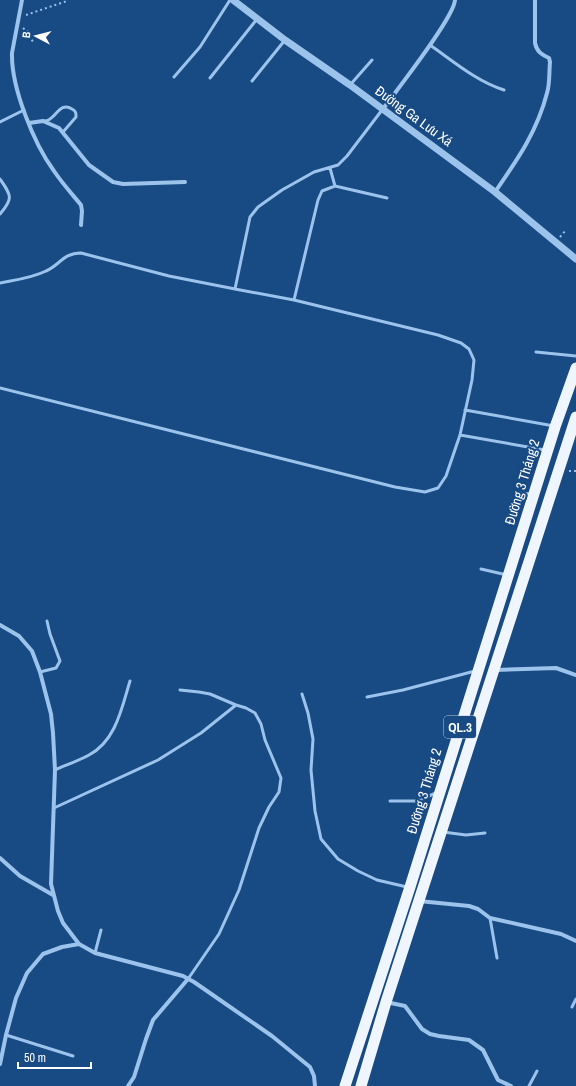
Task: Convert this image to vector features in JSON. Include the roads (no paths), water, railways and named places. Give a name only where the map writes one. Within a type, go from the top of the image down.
[{"type":"highway","name":"Đường 3 Tháng 2","points":[[345,1086],[509,576],[555,426],[576,368]]},
{"type":"highway","name":"Đường 3 Tháng 2","points":[[361,1086],[419,898],[576,416]]},
{"type":"street","points":[[22,0],[12,60],[16,81],[29,123],[54,171],[81,205],[82,211],[80,225]]},
{"type":"street","name":"Đường Ga Lưu Xá","points":[[233,0],[285,40],[350,85],[495,192],[576,259]]},
{"type":"street","points":[[382,110],[430,45],[453,9],[455,0]]},
{"type":"street","points":[[495,192],[526,147],[548,92],[550,62],[549,58],[540,53],[535,43],[535,0]]},
{"type":"street","points":[[29,123],[43,121],[59,128],[89,164],[113,182],[124,184],[185,182]]},
{"type":"street","points":[[0,625],[19,636],[32,651],[40,672],[51,714],[55,770],[51,884],[58,911],[63,923],[79,944],[95,953],[183,976],[188,979],[272,1036],[310,1067],[314,1076],[315,1086]]},
{"type":"street","points":[[493,670],[556,668],[576,675]]},
{"type":"street","points":[[0,858],[20,876],[53,894]]},
{"type":"street","points":[[419,898],[469,906],[478,909],[490,918],[561,934],[576,941]]},
{"type":"street","points":[[0,1064],[16,998],[27,973],[43,954],[62,947],[79,944]]},
{"type":"street","points":[[128,1086],[134,1077],[153,1020],[188,979]]},
{"type":"street","points":[[386,1002],[405,1006],[422,1029],[430,1034],[469,1040],[483,1050],[498,1080],[511,1086]]},
{"type":"lane","points":[[174,77],[200,47],[230,0]]},
{"type":"lane","points":[[210,78],[257,19]]},
{"type":"lane","points":[[252,81],[285,40]]},
{"type":"lane","points":[[430,45],[490,86],[504,90]]},
{"type":"lane","points":[[350,85],[372,60]]},
{"type":"lane","points":[[43,121],[50,120],[58,110],[63,108],[68,107],[74,109],[76,117],[63,132]]},
{"type":"lane","points":[[0,122],[24,110]]},
{"type":"lane","points":[[235,289],[250,217],[258,207],[282,190],[314,172],[338,165],[347,156],[382,110]]},
{"type":"lane","points":[[330,168],[335,186]]},
{"type":"lane","points":[[0,179],[10,195],[8,204],[0,214]]},
{"type":"lane","points":[[294,300],[318,200],[322,191],[335,186],[387,198]]},
{"type":"lane","points":[[0,283],[40,274],[48,270],[66,256],[73,253],[81,253],[169,276],[294,300],[438,335],[461,343],[469,349],[474,360],[472,380],[460,435],[446,476],[438,488],[425,492],[395,486],[0,388]]},
{"type":"lane","points":[[536,352],[576,356]]},
{"type":"lane","points":[[465,410],[555,426]]},
{"type":"lane","points":[[460,435],[548,451]]},
{"type":"lane","points":[[516,493],[534,495]]},
{"type":"lane","points":[[481,569],[509,576]]},
{"type":"lane","points":[[40,672],[56,668],[60,661],[47,621]]},
{"type":"lane","points":[[367,697],[403,690],[479,670]]},
{"type":"lane","points":[[55,770],[91,755],[109,739],[121,710],[130,681]]},
{"type":"lane","points":[[180,690],[210,694],[255,713],[261,724],[264,740],[281,778],[279,792],[269,807],[259,828],[239,890],[219,934],[188,979]]},
{"type":"lane","points":[[302,694],[308,713],[312,739],[311,770],[314,811],[321,839],[338,859],[377,880],[410,887],[419,898]]},
{"type":"lane","points":[[54,808],[158,760],[201,734],[236,705]]},
{"type":"lane","points":[[390,801],[417,801],[440,791]]},
{"type":"lane","points":[[441,832],[466,835],[485,833]]},
{"type":"lane","points":[[490,918],[497,958]]},
{"type":"lane","points":[[95,953],[101,930]]},
{"type":"lane","points":[[572,1007],[576,999]]},
{"type":"lane","points":[[6,1035],[73,1056]]},
{"type":"lane","points":[[529,1086],[537,1072]]}]
